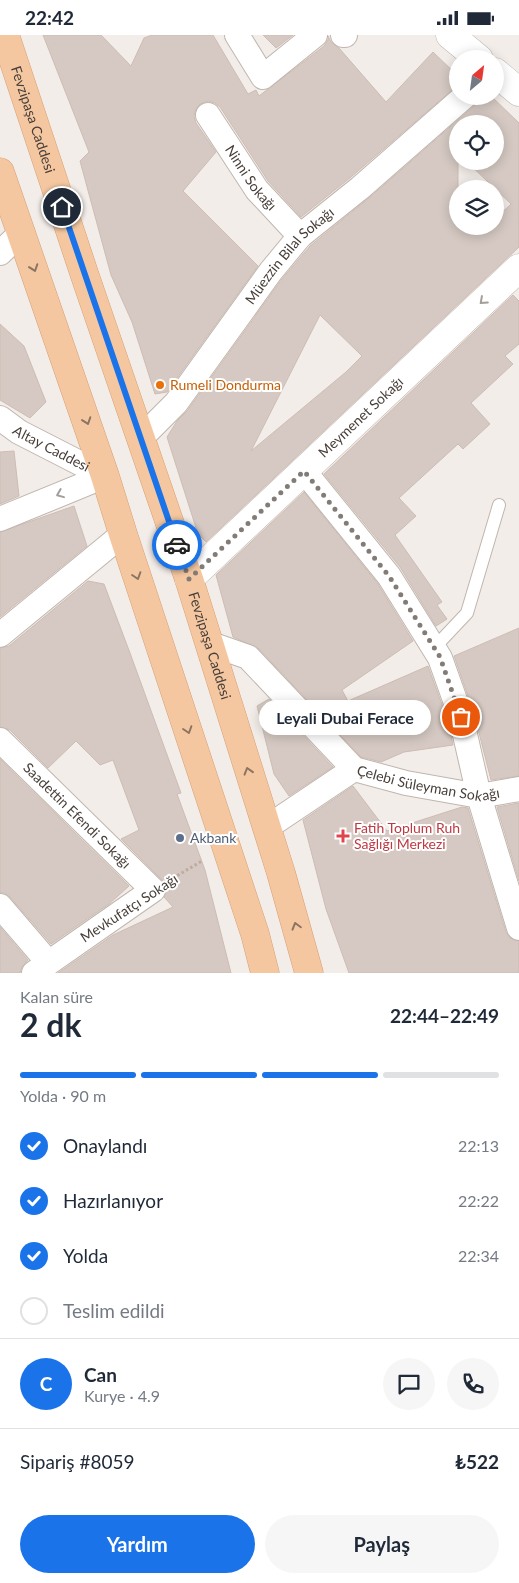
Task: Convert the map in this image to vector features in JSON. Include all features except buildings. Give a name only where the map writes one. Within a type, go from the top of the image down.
[{"type":"main road","name":"Fevzipaşa Caddesi","points":[[5,35],[189,579],[281,873],[310,973]]},
{"type":"main road","points":[[0,172],[105,476],[256,934],[265,973]]},
{"type":"street","points":[[237,35],[263,77],[315,35]]},
{"type":"street","points":[[450,35],[468,50]]},
{"type":"street","points":[[504,80],[519,93]]},
{"type":"street","name":"Müezzin Bilal Sokağı","points":[[141,438],[176,403],[271,271],[300,236],[455,105]]},
{"type":"street","name":"Ninni Sokağı","points":[[208,115],[257,190],[300,236]]},
{"type":"street","points":[[0,253],[22,232]]},
{"type":"street","name":"Meymenet Sokağı","points":[[189,579],[442,339],[516,277]]},
{"type":"street","name":"Altay Caddesi","points":[[0,418],[19,431],[105,476]]},
{"type":"street","points":[[304,471],[389,576],[440,657],[461,717],[479,796],[519,928]]},
{"type":"street","points":[[0,519],[105,476]]},
{"type":"street","points":[[0,635],[123,534]]},
{"type":"street","points":[[208,643],[248,657],[354,769]]},
{"type":"street","name":"Saadettin Efendi Sokağı","points":[[0,740],[153,890]]},
{"type":"street","name":"Çelebi Süleyman Sokağı","points":[[266,828],[354,769],[406,783],[479,796],[519,789]]},
{"type":"street","name":"Mevkufatçı Sokağı","points":[[41,967],[153,890]]},
{"type":"street","points":[[0,906],[41,967]]},
{"type":"lane","points":[[434,648],[467,613],[499,505]]},
{"type":"path","name":"Mevkufatçı Sokağı","points":[[153,890],[226,846]]},
{"type":"way so far","points":[[177,545],[189,579],[304,471],[389,576],[440,657],[461,717]]},
{"type":"place","name":"Rumeli Dondurma","points":[[160,385]]},
{"type":"place","name":"Leyali Dubai Ferace","points":[[461,717]]},
{"type":"place","name":"Fatih Toplum Ruh Sağlığı Merkezi","points":[[343,836]]},
{"type":"place","name":"Akbank","points":[[180,838]]},
{"type":"route","points":[[62,207],[177,545]]}]
